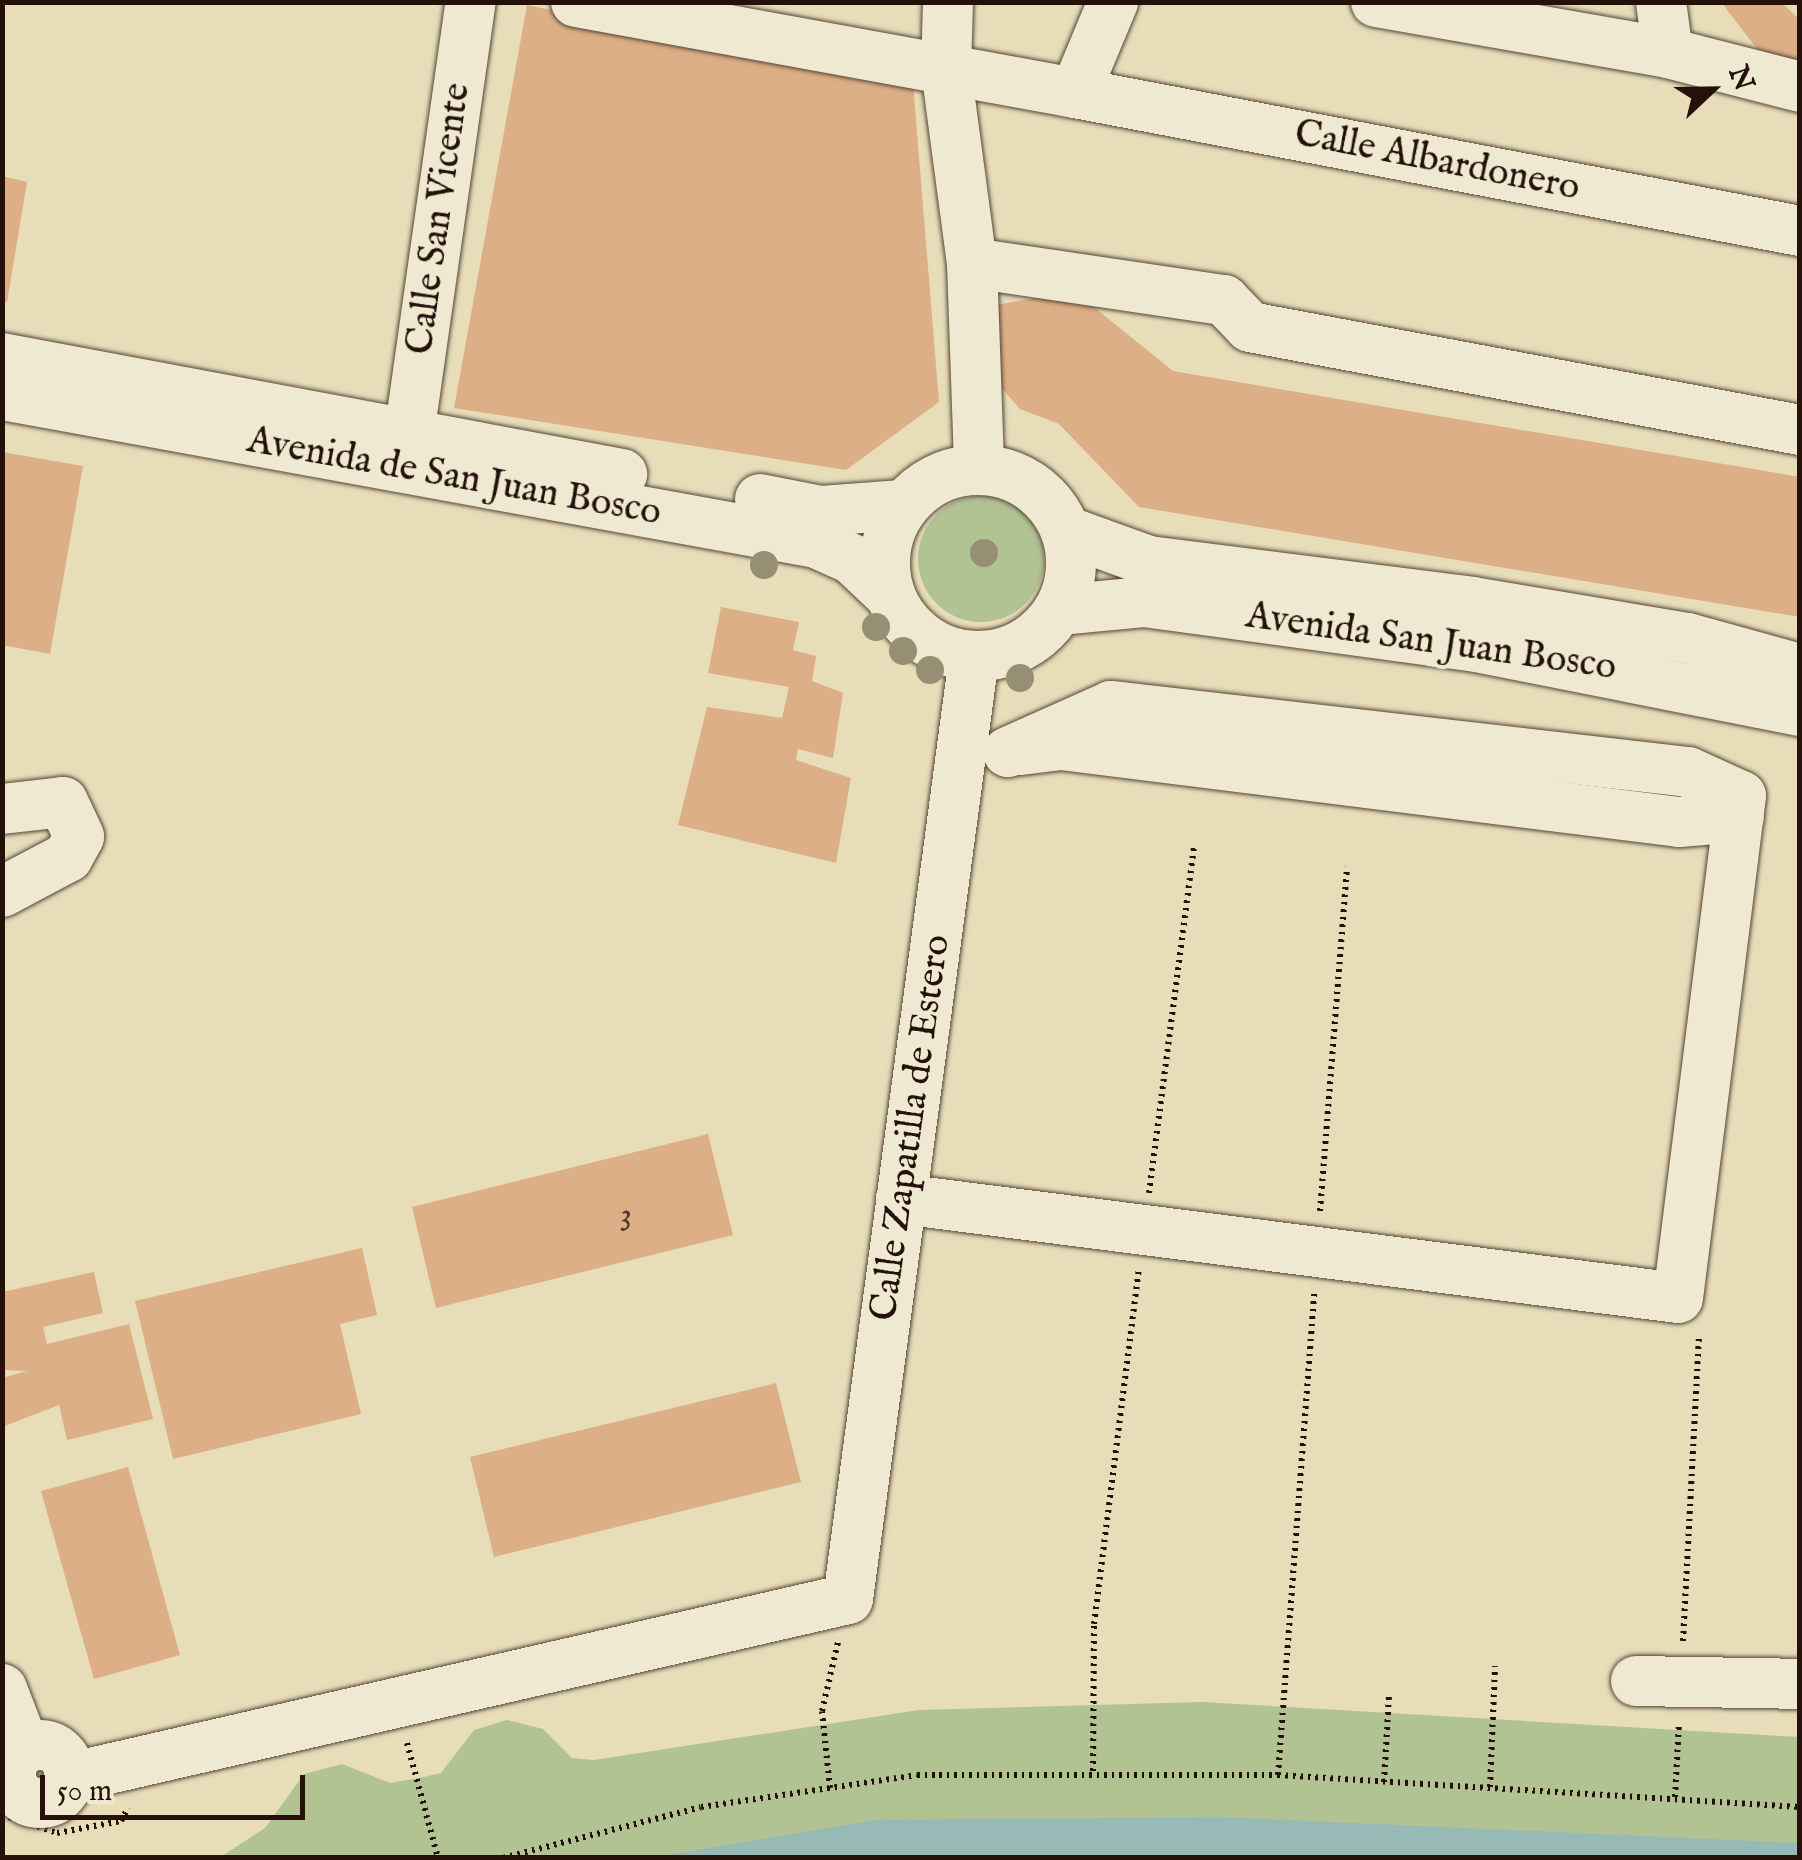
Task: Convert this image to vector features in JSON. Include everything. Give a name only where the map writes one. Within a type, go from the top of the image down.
[{"type":"street","name":"Calle San Vicente","points":[[409,436],[426,256],[472,2]]},
{"type":"street","name":"Calle Albardonero","points":[[576,2],[1800,231]]},
{"type":"street","points":[[948,2],[946,69],[972,263],[979,468]]},
{"type":"street","points":[[1075,94],[1113,2]]},
{"type":"street","points":[[1376,2],[1668,54],[1800,88]]},
{"type":"street","points":[[1662,2],[1668,54]]},
{"type":"street","points":[[972,263],[1224,300],[1250,327],[1800,430]]},
{"type":"street","name":"Avenida de San Juan Bosco","points":[[2,358],[821,510],[903,505]]},
{"type":"street","name":"Avenida de San Juan Bosco","points":[[2,395],[816,544],[852,560],[890,594]]},
{"type":"street","points":[[979,468],[1033,486],[1066,531],[1072,558],[1060,610],[1024,645],[974,656],[922,638],[890,594],[886,547],[903,505],[937,479],[979,468]]},
{"type":"street","name":"Avenida San Juan Bosco","points":[[1066,531],[1149,561],[1551,615],[1800,669]]},
{"type":"street","name":"Avenida San Juan Bosco","points":[[1060,610],[1144,602],[1432,640],[1683,681],[1800,710]]},
{"type":"street","name":"Calle Zapatilla de Estero","points":[[848,1598],[902,1199],[985,755],[974,656]]},
{"type":"street","points":[[902,1199],[1678,1298],[1741,796],[1688,772],[1111,706],[985,755]]},
{"type":"street","points":[[2,808],[63,802],[80,837],[68,857],[2,892]]},
{"type":"street","points":[[2,1689],[25,1749],[60,1752],[69,1778],[848,1598]]},
{"type":"street","points":[[1659,1681],[1800,1684]]},
{"type":"path","points":[[1093,1770],[1094,1624],[1194,847]]},
{"type":"path","points":[[1278,1776],[1347,868]]},
{"type":"path","points":[[1675,1798],[1659,1681],[1700,1327]]},
{"type":"path","points":[[830,1788],[822,1711],[848,1598]]},
{"type":"path","points":[[1490,1786],[1495,1666]]},
{"type":"path","points":[[1384,1782],[1390,1696]]},
{"type":"path","points":[[396,1702],[438,1858]]},
{"type":"path","points":[[504,1858],[701,1808],[830,1788],[1093,1770],[1490,1786],[1800,1807]]},
{"type":"green space","points":[[981,496],[1005,501],[1025,515],[1039,535],[1044,559],[1039,583],[1025,603],[1005,617],[981,622],[957,617],[937,603],[923,583],[918,559],[923,535],[937,515],[957,501]]},
{"type":"green space","points":[[1202,1702],[1799,1737],[1799,1857],[748,1842],[657,1858],[219,1858],[265,1828],[304,1774],[342,1764],[390,1783],[441,1773],[474,1730],[507,1720],[543,1729],[572,1758],[594,1760],[919,1710]]},
{"type":"water","points":[[1222,1817],[1799,1843],[1799,1857],[657,1857],[874,1820]]},
{"type":"building","points":[[1721,2],[1781,2],[1800,20],[1800,78],[1767,62]]},
{"type":"building","points":[[527,5],[913,83],[939,402],[846,470],[454,408]]},
{"type":"building","points":[[2,176],[27,182],[7,302],[2,301]]},
{"type":"building","points":[[1074,291],[1173,371],[1800,477],[1800,617],[1139,507],[1059,424],[1020,409],[1000,386],[985,307]]},
{"type":"building","points":[[2,452],[83,466],[50,654],[2,645]]},
{"type":"building","points":[[721,607],[799,622],[793,650],[816,656],[812,681],[843,693],[833,758],[798,749],[796,760],[851,778],[836,863],[678,825],[707,707],[782,718],[789,687],[708,673]]},
{"type":"building","points":[[708,1134],[733,1235],[436,1308],[412,1207]]},
{"type":"building","points":[[362,1248],[377,1315],[340,1324],[361,1414],[173,1459],[135,1301]]},
{"type":"building","points":[[94,1272],[103,1313],[43,1327],[47,1344],[129,1324],[153,1419],[67,1440],[59,1405],[2,1427],[2,1378],[27,1371],[2,1370],[2,1292]]},
{"type":"building","points":[[776,1383],[801,1482],[494,1557],[470,1457]]},
{"type":"building","points":[[128,1467],[180,1655],[94,1679],[41,1491]]}]
